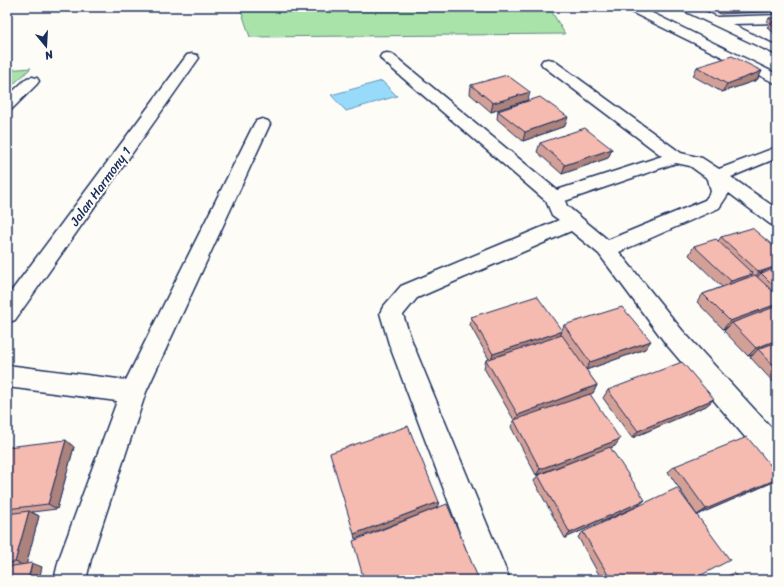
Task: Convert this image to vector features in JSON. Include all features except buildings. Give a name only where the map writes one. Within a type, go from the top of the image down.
[{"type":"street","points":[[631,7],[777,80]]},
{"type":"street","points":[[655,7],[777,68]]},
{"type":"street","points":[[686,7],[777,51]]},
{"type":"street","points":[[714,21],[777,19]]},
{"type":"street","points":[[387,57],[554,198],[559,210],[606,249],[674,337],[777,454]]},
{"type":"street","name":"Jalan Harmony 1","points":[[7,314],[192,58]]},
{"type":"street","points":[[548,63],[675,157],[696,162],[777,219]]},
{"type":"street","points":[[7,106],[32,81]]},
{"type":"street","points":[[70,580],[75,558],[133,392],[262,124]]},
{"type":"street","points":[[717,176],[777,152]]},
{"type":"street","points":[[554,198],[675,157]]},
{"type":"street","points":[[606,249],[712,204],[720,192],[717,176]]},
{"type":"street","points":[[494,580],[401,344],[391,313],[408,292],[573,222]]},
{"type":"street","points":[[7,376],[133,392]]},
{"type":"green space","points":[[240,7],[549,7],[565,34],[250,37]]},
{"type":"green space","points":[[31,68],[7,90],[7,70]]},
{"type":"water","points":[[382,81],[397,96],[346,111],[331,95]]}]
